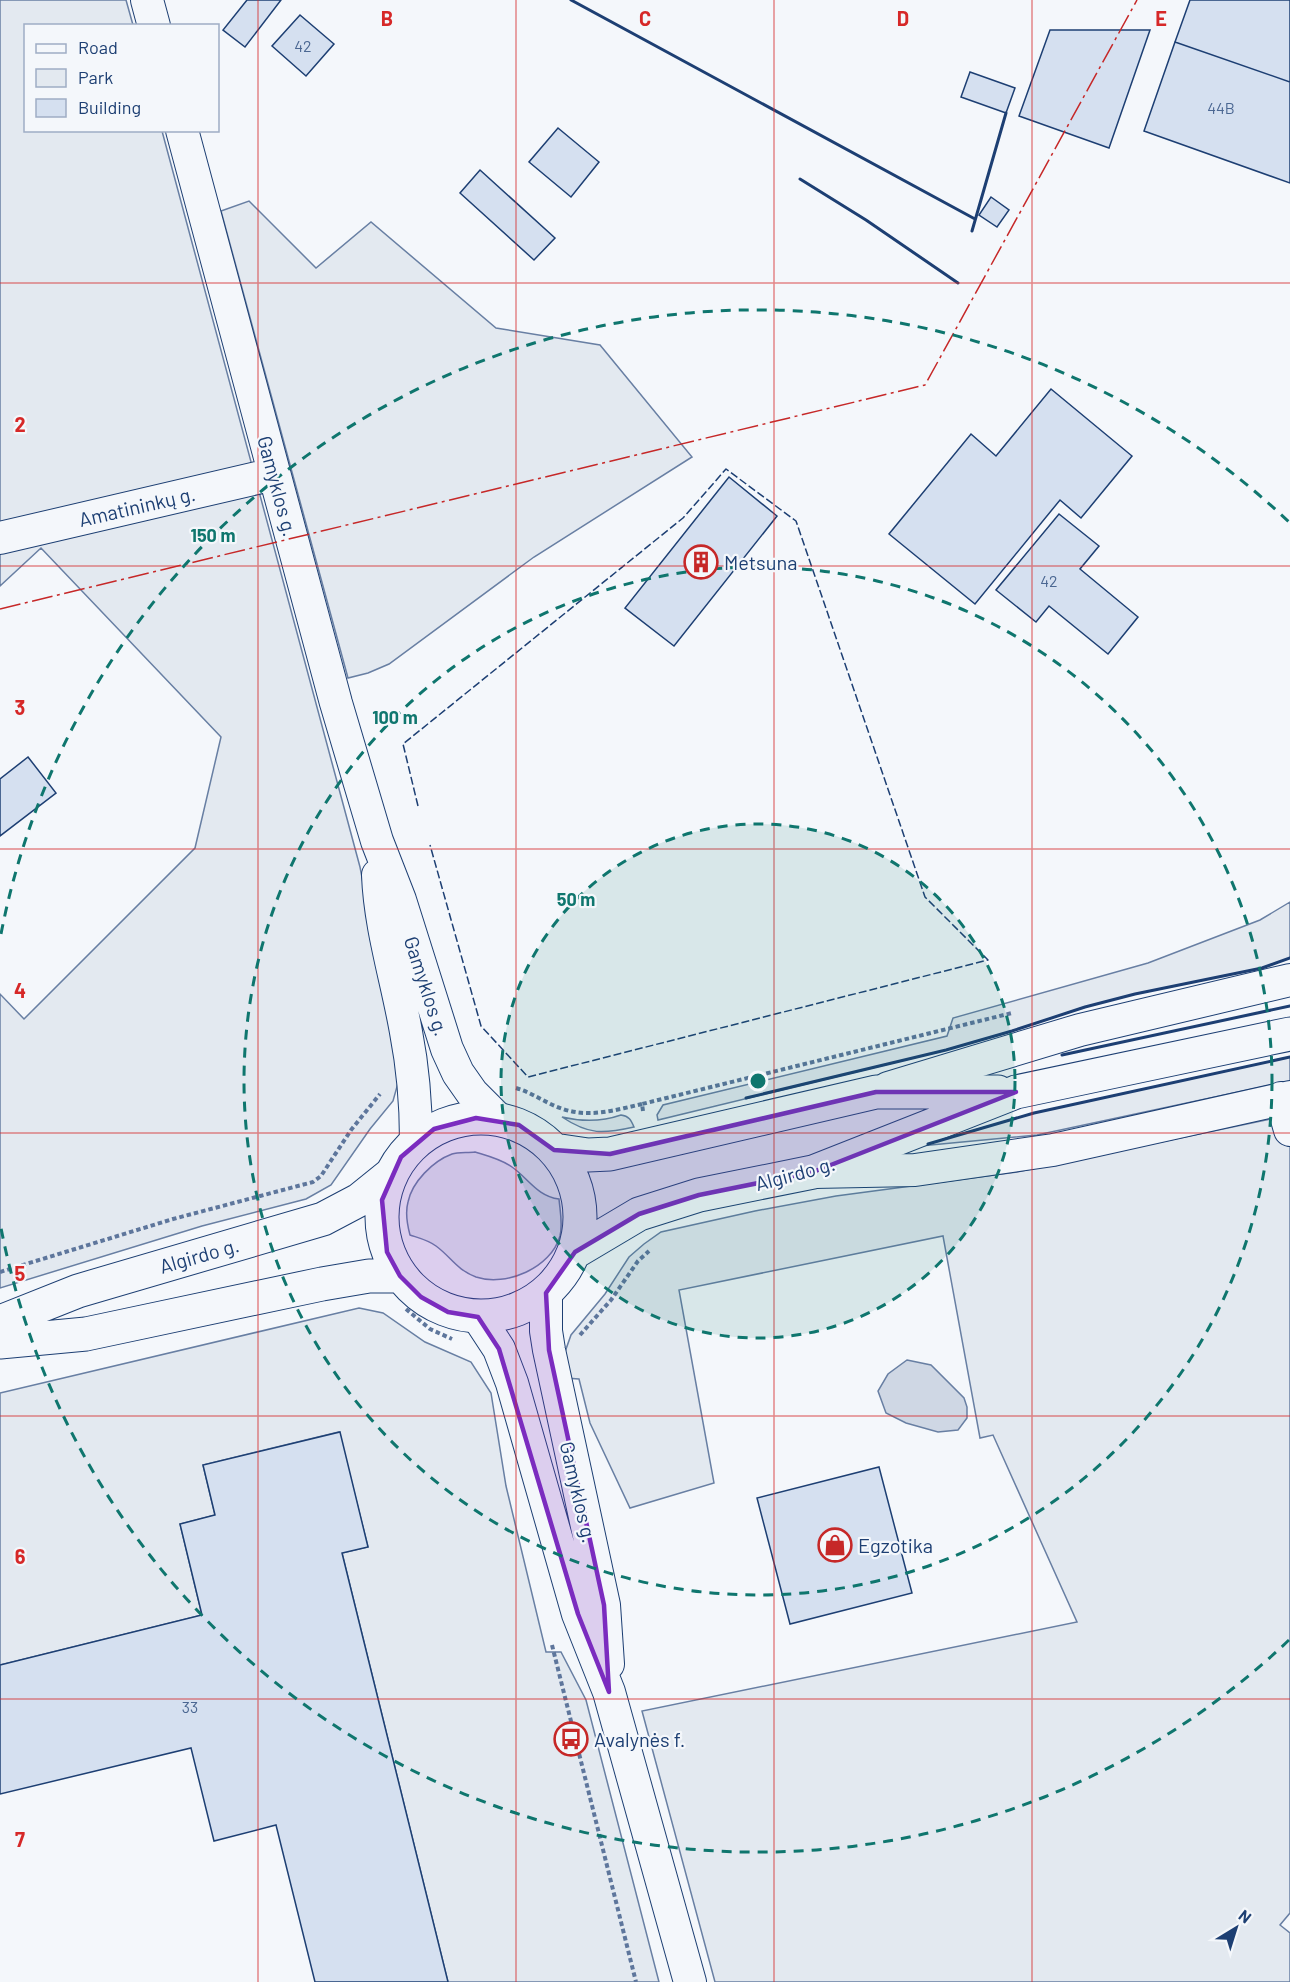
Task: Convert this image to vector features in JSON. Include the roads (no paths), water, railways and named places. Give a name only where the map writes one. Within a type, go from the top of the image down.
[{"type":"main road","name":"Algirdo g.","points":[[574,1252],[639,1214],[699,1195],[813,1172],[1016,1092],[1290,1034]]},
{"type":"main road","name":"Algirdo g.","points":[[554,1150],[588,1155],[610,1154],[876,1092],[1016,1092]]},
{"type":"main road","name":"Algirdo g.","points":[[476,1118],[498,1119],[519,1125],[538,1136],[554,1150],[570,1172],[579,1198],[580,1225],[574,1252],[563,1274],[546,1293],[531,1304],[469,1330],[448,1312],[421,1297],[399,1291],[381,1226],[382,1200],[390,1175],[401,1157],[416,1141],[434,1129],[454,1121],[476,1118]]},
{"type":"main road","name":"Algirdo g.","points":[[0,1323],[78,1291],[323,1219],[359,1200],[390,1175]]},
{"type":"main road","points":[[0,1342],[86,1334],[369,1276],[399,1291]]},
{"type":"street","points":[[147,0],[153,24]]},
{"type":"street","name":"Gamyklos g.","points":[[183,132],[336,703],[377,841],[400,900],[447,1049],[458,1074],[472,1093],[498,1119]]},
{"type":"street","name":"Amatininkų g.","points":[[0,538],[274,474]]},
{"type":"street","name":"Gamyklos g.","points":[[377,841],[379,902],[407,1034],[416,1101],[416,1141]]},
{"type":"street","points":[[876,1092],[1080,1030],[1290,980]]},
{"type":"street","points":[[813,1172],[915,1170],[1053,1150],[1286,1098],[1290,1130]]},
{"type":"street","name":"Gamyklos g.","points":[[546,1293],[546,1331],[550,1361],[604,1605],[609,1692]]},
{"type":"street","name":"Gamyklos g.","points":[[469,1330],[499,1349],[512,1383],[578,1614],[609,1692],[690,1982]]},
{"type":"place","name":"Metsuna","points":[[701,562]]},
{"type":"place","name":"Egzotika","points":[[835,1545]]},
{"type":"place","name":"Avalynės f.","points":[[571,1739]]}]
